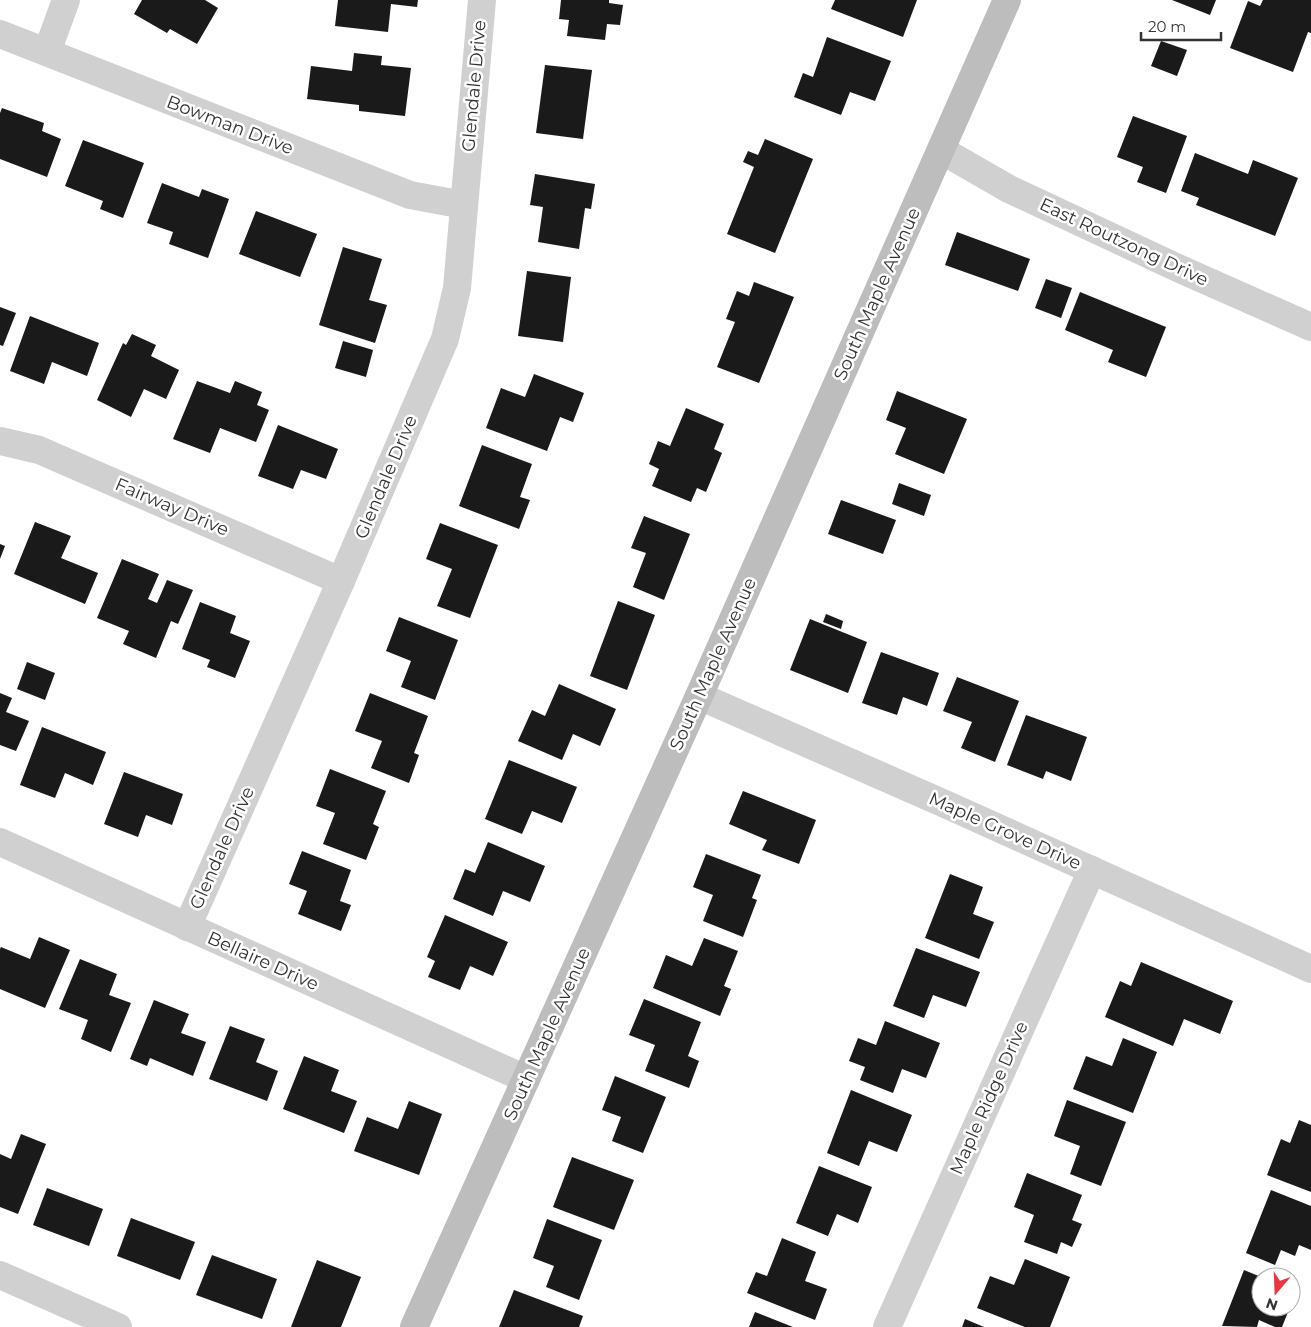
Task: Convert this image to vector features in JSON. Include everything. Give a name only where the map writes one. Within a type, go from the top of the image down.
[{"type":"main road","name":"South Maple Avenue","points":[[414,1327],[699,696],[1006,0]]},
{"type":"street","points":[[47,52],[66,0]]},
{"type":"street","name":"Glendale Drive","points":[[187,927],[341,580],[445,339],[457,288],[482,0]]},
{"type":"street","name":"Bowman Drive","points":[[0,34],[410,195],[464,205]]},
{"type":"street","name":"East Routzong Drive","points":[[940,150],[1009,190],[1311,327]]},
{"type":"street","name":"Fairway Drive","points":[[0,441],[39,450],[341,580]]},
{"type":"street","name":"Maple Grove Drive","points":[[699,696],[945,804],[1311,969]]},
{"type":"street","name":"Bellaire Drive","points":[[0,842],[526,1079]]},
{"type":"street","name":"Maple Ridge Drive","points":[[887,1327],[1092,870]]},
{"type":"street","points":[[0,1275],[118,1327]]},
{"type":"building","points":[[142,0],[205,0],[218,8],[197,44],[170,29],[167,33],[134,14]]},
{"type":"building","points":[[338,0],[418,0],[417,7],[391,4],[388,32],[335,26]]},
{"type":"building","points":[[561,0],[609,0],[609,3],[623,5],[620,25],[607,24],[605,40],[567,36],[569,20],[559,19]]},
{"type":"building","points":[[835,0],[917,0],[903,37],[831,9]]},
{"type":"building","points":[[1172,0],[1216,0],[1210,15]]},
{"type":"building","points":[[1263,0],[1311,0],[1311,33],[1308,32],[1293,72],[1230,48],[1248,1],[1260,6]]},
{"type":"building","points":[[827,37],[891,61],[875,101],[850,92],[841,115],[794,97],[803,73],[813,77]]},
{"type":"building","points":[[1161,41],[1187,50],[1177,76],[1151,66]]},
{"type":"building","points":[[354,53],[382,56],[381,65],[411,68],[405,116],[359,111],[359,105],[307,99],[311,66],[352,71]]},
{"type":"building","points":[[545,65],[592,70],[583,139],[536,133]]},
{"type":"building","points":[[2,108],[44,123],[42,131],[61,139],[47,177],[0,159],[0,113]]},
{"type":"building","points":[[1133,116],[1187,136],[1166,193],[1137,182],[1143,167],[1117,157]]},
{"type":"building","points":[[765,139],[813,159],[775,253],[727,234],[754,167],[743,162],[748,151],[758,155]]},
{"type":"building","points":[[83,140],[144,163],[123,218],[100,209],[103,201],[65,186]]},
{"type":"building","points":[[1195,153],[1248,174],[1253,160],[1298,178],[1275,236],[1196,205],[1199,198],[1181,191]]},
{"type":"building","points":[[535,174],[595,184],[591,209],[585,208],[579,249],[538,242],[543,207],[530,205]]},
{"type":"building","points":[[162,183],[199,197],[202,189],[229,199],[208,258],[169,244],[173,232],[147,223]]},
{"type":"building","points":[[256,211],[317,234],[300,277],[239,254]]},
{"type":"building","points":[[957,232],[1030,259],[1018,291],[945,265]]},
{"type":"building","points":[[343,247],[382,259],[369,300],[387,305],[375,343],[319,325]]},
{"type":"building","points":[[527,271],[571,277],[563,342],[518,336]]},
{"type":"building","points":[[1046,279],[1072,288],[1061,318],[1035,308]]},
{"type":"building","points":[[754,282],[794,297],[759,383],[717,367],[735,322],[726,319],[737,291],[749,296]]},
{"type":"building","points":[[1080,292],[1166,327],[1146,377],[1108,362],[1113,350],[1065,330]]},
{"type":"building","points":[[0,307],[16,313],[3,346],[0,345]]},
{"type":"building","points":[[30,316],[99,343],[87,376],[52,362],[44,384],[10,371]]},
{"type":"building","points":[[132,334],[156,345],[151,356],[179,370],[166,399],[144,389],[131,417],[97,400],[123,343],[126,345]]},
{"type":"building","points":[[343,341],[373,350],[366,377],[335,368]]},
{"type":"building","points":[[534,374],[584,393],[573,422],[560,417],[547,451],[486,428],[501,388],[525,397]]},
{"type":"building","points":[[197,381],[230,393],[235,381],[262,392],[257,405],[269,410],[256,442],[220,428],[210,453],[173,439]]},
{"type":"building","points":[[897,391],[967,419],[944,474],[895,454],[906,428],[886,420]]},
{"type":"building","points":[[686,408],[724,424],[714,449],[722,453],[706,492],[697,488],[691,502],[652,486],[659,469],[649,464],[658,441],[670,446]]},
{"type":"building","points":[[278,425],[338,449],[326,479],[301,470],[293,489],[258,476]]},
{"type":"building","points":[[482,445],[532,464],[520,497],[530,500],[519,529],[459,506]]},
{"type":"building","points":[[899,483],[931,495],[924,516],[892,504]]},
{"type":"building","points":[[841,500],[896,520],[883,554],[828,534]]},
{"type":"building","points":[[644,516],[690,534],[664,600],[633,587],[646,553],[631,548]]},
{"type":"building","points":[[35,522],[71,536],[61,558],[98,573],[85,604],[14,574]]},
{"type":"building","points":[[440,523],[498,545],[470,618],[437,606],[452,569],[426,559]]},
{"type":"building","points":[[0,544],[5,546],[0,559]]},
{"type":"building","points":[[122,559],[159,574],[148,599],[157,603],[167,580],[193,590],[178,624],[171,621],[156,658],[123,644],[129,631],[97,618]]},
{"type":"building","points":[[618,601],[655,615],[627,690],[590,676]]},
{"type":"building","points":[[200,602],[236,616],[230,633],[250,641],[235,678],[207,667],[210,660],[182,649]]},
{"type":"building","points":[[826,614],[843,621],[841,629],[823,622]]},
{"type":"building","points":[[399,617],[458,640],[435,700],[401,687],[411,661],[386,651]]},
{"type":"building","points":[[810,619],[867,642],[848,693],[790,670]]},
{"type":"building","points":[[881,652],[939,673],[927,706],[903,697],[897,715],[862,703]]},
{"type":"building","points":[[27,662],[55,673],[45,700],[17,689]]},
{"type":"building","points":[[957,677],[1019,701],[995,762],[961,748],[972,722],[943,711]]},
{"type":"building","points":[[559,684],[616,709],[600,746],[573,734],[562,760],[518,741],[532,710],[545,716]]},
{"type":"building","points":[[0,693],[12,698],[6,712],[29,721],[16,751],[0,745]]},
{"type":"building","points":[[370,693],[428,716],[414,753],[419,755],[409,783],[371,768],[382,741],[355,731]]},
{"type":"building","points":[[1026,715],[1087,737],[1071,781],[1046,771],[1043,779],[1007,765]]},
{"type":"building","points":[[42,727],[106,752],[93,785],[65,773],[55,798],[20,785]]},
{"type":"building","points":[[509,760],[577,787],[562,823],[532,811],[522,834],[485,819]]},
{"type":"building","points":[[330,769],[386,791],[373,824],[379,827],[366,860],[323,844],[335,813],[316,806]]},
{"type":"building","points":[[124,772],[183,794],[172,825],[146,815],[138,837],[104,824]]},
{"type":"building","points":[[743,791],[816,820],[799,864],[762,850],[767,840],[729,824]]},
{"type":"building","points":[[488,842],[545,866],[530,902],[503,891],[493,916],[453,899],[465,869],[475,873]]},
{"type":"building","points":[[302,851],[351,870],[340,901],[351,905],[341,931],[298,914],[307,891],[289,884]]},
{"type":"building","points":[[706,854],[761,875],[752,898],[757,900],[743,937],[703,921],[713,895],[693,887]]},
{"type":"building","points":[[950,874],[983,887],[973,914],[994,922],[979,959],[925,938]]},
{"type":"building","points":[[445,915],[508,942],[493,976],[470,966],[460,990],[428,977],[435,961],[427,957]]},
{"type":"building","points":[[39,937],[70,950],[45,1008],[0,989],[1,947],[30,959]]},
{"type":"building","points":[[704,938],[738,951],[724,986],[731,989],[720,1016],[653,988],[666,955],[692,966]]},
{"type":"building","points":[[916,948],[980,972],[966,1007],[933,995],[924,1018],[893,1006]]},
{"type":"building","points":[[80,959],[117,974],[109,995],[131,1003],[111,1052],[81,1039],[88,1020],[59,1009]]},
{"type":"building","points":[[1141,962],[1233,1001],[1220,1034],[1184,1019],[1173,1046],[1105,1017],[1120,981],[1131,986]]},
{"type":"building","points":[[644,999],[701,1022],[688,1056],[699,1061],[689,1088],[645,1071],[655,1045],[629,1035]]},
{"type":"building","points":[[154,1000],[189,1014],[181,1033],[206,1042],[193,1076],[150,1058],[147,1066],[130,1059]]},
{"type":"building","points":[[885,1021],[940,1043],[926,1078],[902,1069],[893,1093],[860,1080],[865,1067],[849,1061],[858,1038],[876,1045]]},
{"type":"building","points":[[230,1026],[265,1039],[256,1062],[278,1071],[267,1101],[209,1079]]},
{"type":"building","points":[[1123,1038],[1157,1052],[1133,1113],[1073,1089],[1086,1056],[1112,1066]]},
{"type":"building","points":[[304,1056],[339,1070],[331,1091],[357,1101],[344,1133],[283,1109]]},
{"type":"building","points":[[615,1076],[666,1097],[643,1153],[612,1141],[621,1117],[602,1110]]},
{"type":"building","points":[[851,1090],[912,1115],[897,1152],[869,1141],[859,1166],[827,1153]]},
{"type":"building","points":[[1067,1100],[1126,1122],[1101,1186],[1070,1174],[1080,1146],[1054,1136]]},
{"type":"building","points":[[409,1101],[442,1114],[419,1175],[354,1151],[367,1117],[398,1129]]},
{"type":"building","points":[[1299,1120],[1311,1125],[1311,1192],[1267,1175],[1281,1139],[1290,1143]]},
{"type":"building","points":[[21,1134],[46,1144],[18,1214],[0,1207],[0,1154],[11,1159]]},
{"type":"building","points":[[572,1157],[634,1180],[614,1230],[553,1207]]},
{"type":"building","points":[[819,1166],[872,1187],[858,1223],[837,1214],[828,1236],[796,1223]]},
{"type":"building","points":[[1027,1173],[1082,1195],[1072,1220],[1082,1224],[1072,1247],[1061,1242],[1057,1254],[1024,1242],[1034,1215],[1014,1207]]},
{"type":"building","points":[[47,1188],[103,1209],[89,1246],[33,1225]]},
{"type":"building","points":[[1271,1190],[1311,1206],[1311,1250],[1299,1245],[1295,1256],[1281,1250],[1275,1265],[1246,1253]]},
{"type":"building","points":[[131,1218],[195,1242],[180,1280],[117,1256]]},
{"type":"building","points":[[547,1219],[602,1240],[579,1300],[546,1287],[554,1266],[533,1258]]},
{"type":"building","points":[[782,1238],[816,1252],[805,1281],[827,1289],[815,1320],[747,1293],[756,1272],[767,1276]]},
{"type":"building","points":[[212,1255],[277,1279],[262,1319],[196,1295]]},
{"type":"building","points":[[1025,1259],[1070,1277],[1050,1327],[1025,1327],[977,1308],[990,1276],[1014,1285]]},
{"type":"building","points":[[317,1260],[361,1277],[341,1327],[291,1327]]},
{"type":"building","points":[[1244,1270],[1251,1273],[1251,1317],[1286,1317],[1282,1327],[1275,1327],[1259,1320],[1257,1327],[1222,1326]]},
{"type":"building","points":[[514,1290],[583,1316],[579,1327],[499,1327]]},
{"type":"building","points":[[755,1312],[793,1327],[749,1327]]},
{"type":"building","points":[[965,1319],[984,1327],[962,1327]]}]
